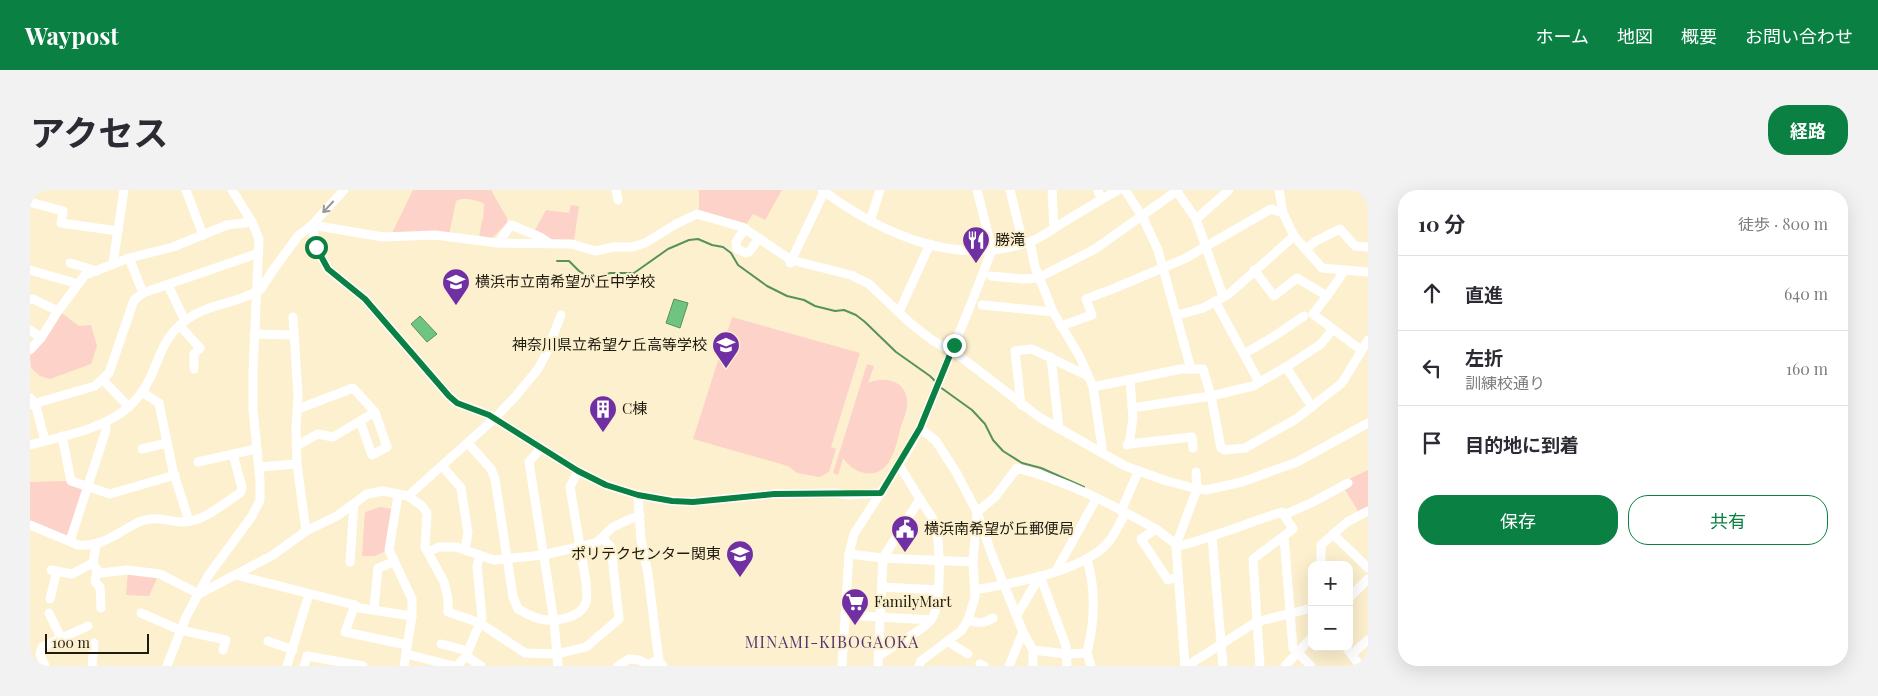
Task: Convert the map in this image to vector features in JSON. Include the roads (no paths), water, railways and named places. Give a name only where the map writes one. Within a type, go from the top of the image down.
[{"type":"street","points":[[113,263],[124,190]]},
{"type":"street","points":[[186,190],[202,235]]},
{"type":"street","points":[[167,666],[180,630],[211,571],[256,509],[260,500],[259,467],[253,409],[254,334],[260,254],[259,239],[252,222],[232,190]]},
{"type":"street","points":[[30,445],[105,423],[129,407],[142,392],[163,345],[182,324],[206,309],[261,290],[290,246],[344,190]]},
{"type":"street","points":[[616,190],[618,200]]},
{"type":"street","points":[[791,261],[824,190],[870,221],[912,239],[959,251],[992,250],[1026,243],[1118,190]]},
{"type":"street","points":[[870,221],[880,190]]},
{"type":"street","points":[[842,666],[848,554],[854,534],[899,465],[920,428],[992,250],[977,190]]},
{"type":"street","points":[[1010,190],[1038,278],[1053,312],[1080,357],[1093,387],[1102,447],[1101,452]]},
{"type":"street","points":[[1052,190],[1054,228]]},
{"type":"street","points":[[1098,190],[1101,200]]},
{"type":"street","points":[[1125,190],[1142,216],[1156,244],[1191,369]]},
{"type":"street","points":[[991,276],[1023,279],[1038,278],[1095,249],[1177,190],[1196,218],[1206,247],[1219,299],[1258,382]]},
{"type":"street","points":[[1196,218],[1229,190]]},
{"type":"street","points":[[1279,190],[1283,213],[1294,236],[1322,268],[1368,272]]},
{"type":"street","points":[[30,202],[63,211],[61,224],[118,231]]},
{"type":"street","points":[[1061,326],[1092,315],[1086,299],[1186,258],[1271,209],[1283,213]]},
{"type":"street","points":[[312,225],[383,236],[435,236],[498,243],[572,244],[595,251],[614,247],[632,247],[645,243],[697,214],[732,223],[745,228],[791,261],[851,275],[869,284],[922,333],[952,351],[1021,405],[1059,429],[1138,472],[1197,489],[1218,488],[1242,482],[1287,466],[1368,424]]},
{"type":"street","points":[[30,350],[41,338],[58,311],[85,275],[113,263],[173,247],[227,225],[252,222]]},
{"type":"street","points":[[312,225],[316,247],[328,269],[365,299],[449,396],[457,403],[494,419],[578,471],[606,485],[638,495],[672,501],[693,502],[774,494],[836,493],[848,495],[881,493]]},
{"type":"street","points":[[498,243],[511,225],[540,237],[550,244]]},
{"type":"street","points":[[745,228],[736,242],[737,249],[746,253],[750,251],[759,238]]},
{"type":"street","points":[[1306,249],[1316,241],[1340,229],[1355,246],[1368,248]]},
{"type":"street","points":[[1177,315],[1203,308],[1229,294],[1294,236]]},
{"type":"street","points":[[899,312],[930,244]]},
{"type":"street","points":[[45,441],[32,402],[95,386],[104,380],[109,373],[134,300],[143,294],[260,254]]},
{"type":"street","points":[[129,258],[143,294]]},
{"type":"street","points":[[70,263],[98,271]]},
{"type":"street","points":[[30,270],[78,284]]},
{"type":"street","points":[[1254,270],[1274,296],[1297,278],[1326,296]]},
{"type":"street","points":[[1345,270],[1313,314],[1361,350]]},
{"type":"street","points":[[168,285],[182,324],[200,348],[194,354],[194,369]]},
{"type":"street","points":[[30,300],[33,299],[58,311]]},
{"type":"street","points":[[982,305],[1053,312]]},
{"type":"street","points":[[408,496],[494,419],[538,369],[546,354],[560,315]]},
{"type":"street","points":[[1244,354],[1304,316]]},
{"type":"street","points":[[293,318],[298,409],[296,428],[297,464],[306,531]]},
{"type":"street","points":[[1132,408],[1211,396],[1253,386],[1322,344],[1333,329]]},
{"type":"street","points":[[30,330],[41,338]]},
{"type":"street","points":[[254,334],[293,335]]},
{"type":"street","points":[[1093,387],[1191,369],[1203,369],[1211,396],[1221,448],[1224,450],[1245,448],[1296,419],[1342,383],[1368,340]]},
{"type":"street","points":[[1021,405],[1015,351],[1032,350],[1088,376]]},
{"type":"street","points":[[1050,358],[1059,429]]},
{"type":"street","points":[[1286,367],[1312,407]]},
{"type":"street","points":[[104,380],[129,407]]},
{"type":"street","points":[[1130,380],[1133,418],[1128,444],[1192,437],[1193,448]]},
{"type":"street","points":[[298,409],[352,388],[375,412],[387,447],[372,455],[360,421]]},
{"type":"street","points":[[142,392],[159,403],[175,475],[189,521]]},
{"type":"street","points":[[296,446],[318,434],[332,437],[375,412]]},
{"type":"street","points":[[70,541],[106,430],[105,423]]},
{"type":"street","points":[[920,428],[936,442],[956,472],[978,512],[992,555],[1016,615],[1033,650],[1033,666]]},
{"type":"street","points":[[62,436],[71,481],[110,494],[175,475]]},
{"type":"street","points":[[142,449],[167,443]]},
{"type":"street","points":[[468,443],[491,469],[495,479],[513,597],[518,608],[539,619],[554,621],[574,615],[586,604],[587,595],[570,487],[578,471]]},
{"type":"street","points":[[541,448],[529,462],[554,621],[558,666]]},
{"type":"street","points":[[198,462],[256,449]]},
{"type":"street","points":[[31,527],[78,545],[96,545],[140,522],[155,518],[181,522],[202,517],[240,493],[242,488],[233,454]]},
{"type":"street","points":[[259,467],[297,464]]},
{"type":"street","points":[[880,656],[892,646],[921,630],[936,612],[940,560],[935,522],[899,465]]},
{"type":"street","points":[[442,466],[461,488],[468,533],[465,549]]},
{"type":"street","points":[[918,666],[921,661],[960,631],[968,620],[975,597],[974,562],[978,512],[995,497],[1016,468],[1041,474],[1096,499],[1156,529],[1179,546],[1212,538],[1282,512],[1293,529],[1284,538],[1253,560],[1260,666]]},
{"type":"street","points":[[975,590],[1040,576],[1087,559],[1109,541],[1123,512],[1138,472]]},
{"type":"street","points":[[1196,472],[1197,489],[1176,544],[1186,666],[1256,622],[1308,609]]},
{"type":"street","points":[[1284,515],[1315,502],[1348,483]]},
{"type":"street","points":[[199,594],[273,554],[306,531],[337,516],[367,494],[383,491],[408,496],[422,506],[427,513],[424,539],[428,552],[444,582],[448,599],[448,612],[480,622],[524,653],[557,654],[586,647],[619,619],[610,547],[602,538]]},
{"type":"street","points":[[398,495],[390,550],[412,600],[412,616],[404,666]]},
{"type":"street","points":[[618,666],[629,659],[639,660],[651,666],[653,662],[661,663],[641,540],[638,495]]},
{"type":"street","points":[[878,666],[880,656],[883,558],[920,499]]},
{"type":"street","points":[[1056,571],[1096,499]]},
{"type":"street","points":[[350,562],[354,504]]},
{"type":"street","points":[[1321,561],[1321,545],[1347,522],[1364,513],[1368,522]]},
{"type":"street","points":[[428,552],[446,546],[465,549],[494,560],[508,560],[596,543],[613,528],[640,516]]},
{"type":"street","points":[[1156,529],[1141,539],[1168,580],[1178,577]]},
{"type":"street","points":[[1333,534],[1368,568]]},
{"type":"street","points":[[1212,538],[1223,666]]},
{"type":"street","points":[[1284,538],[1289,614],[1294,648],[1312,666]]},
{"type":"street","points":[[96,545],[95,582],[100,587],[101,608]]},
{"type":"street","points":[[848,554],[883,558],[974,562]]},
{"type":"street","points":[[355,604],[345,632],[407,649],[455,666],[467,653],[482,618],[477,566],[480,556]]},
{"type":"street","points":[[1087,559],[1093,578],[1094,604],[1092,636],[1087,653],[1091,666]]},
{"type":"street","points":[[374,609],[378,568],[394,562]]},
{"type":"street","points":[[95,566],[101,573],[127,570],[160,574],[199,594]]},
{"type":"street","points":[[50,599],[54,571],[72,574],[95,566]]},
{"type":"street","points":[[236,575],[355,604],[359,608],[412,616]]},
{"type":"street","points":[[1016,615],[1040,576]]},
{"type":"street","points":[[1040,576],[1066,646],[1067,666]]},
{"type":"street","points":[[1353,594],[1367,582]]},
{"type":"street","points":[[882,587],[938,590]]},
{"type":"street","points":[[287,666],[309,594]]},
{"type":"street","points":[[141,612],[180,630],[226,640],[222,650]]},
{"type":"street","points":[[49,614],[61,638]]},
{"type":"street","points":[[845,615],[931,620]]},
{"type":"street","points":[[968,620],[983,623],[993,618]]},
{"type":"street","points":[[46,666],[40,654],[42,647],[88,626]]},
{"type":"street","points":[[1009,666],[1024,632]]},
{"type":"street","points":[[1353,649],[1368,640]]},
{"type":"street","points":[[268,641],[293,650]]},
{"type":"street","points":[[947,641],[968,654]]},
{"type":"street","points":[[1286,666],[1308,641]]},
{"type":"street","points":[[92,666],[94,643]]},
{"type":"street","points":[[441,644],[467,653],[481,666]]},
{"type":"street","points":[[1033,650],[1067,654],[1087,653]]},
{"type":"street","points":[[1349,651],[1360,666]]},
{"type":"street","points":[[304,666],[307,656],[363,666]]},
{"type":"waterway","points":[[557,261],[569,261],[587,276],[602,276],[610,273],[634,273],[668,249],[689,240],[698,239],[723,247],[731,253],[738,265],[767,286],[787,296],[804,300],[815,306],[835,311],[844,310],[856,315],[896,352],[935,381]]},
{"type":"waterway","points":[[940,387],[972,410],[985,424],[993,440],[1003,451],[1022,463],[1041,468],[1084,487]]},
{"type":"place","name":"勝滝","points":[[976,264]]},
{"type":"place","name":"横浜市立南希望が丘中学校","points":[[456,306]]},
{"type":"place","name":"神奈川県立希望ケ丘高等学校","points":[[726,369]]},
{"type":"place","name":"C棟","points":[[603,433]]},
{"type":"place","name":"横浜南希望が丘郵便局","points":[[905,553]]},
{"type":"place","name":"ポリテクセンター関東","points":[[740,578]]},
{"type":"place","name":"FamilyMart","points":[[855,626]]},
{"type":"district","name":"MINAMI-KIBOGAOKA","points":[[832,642]]}]
